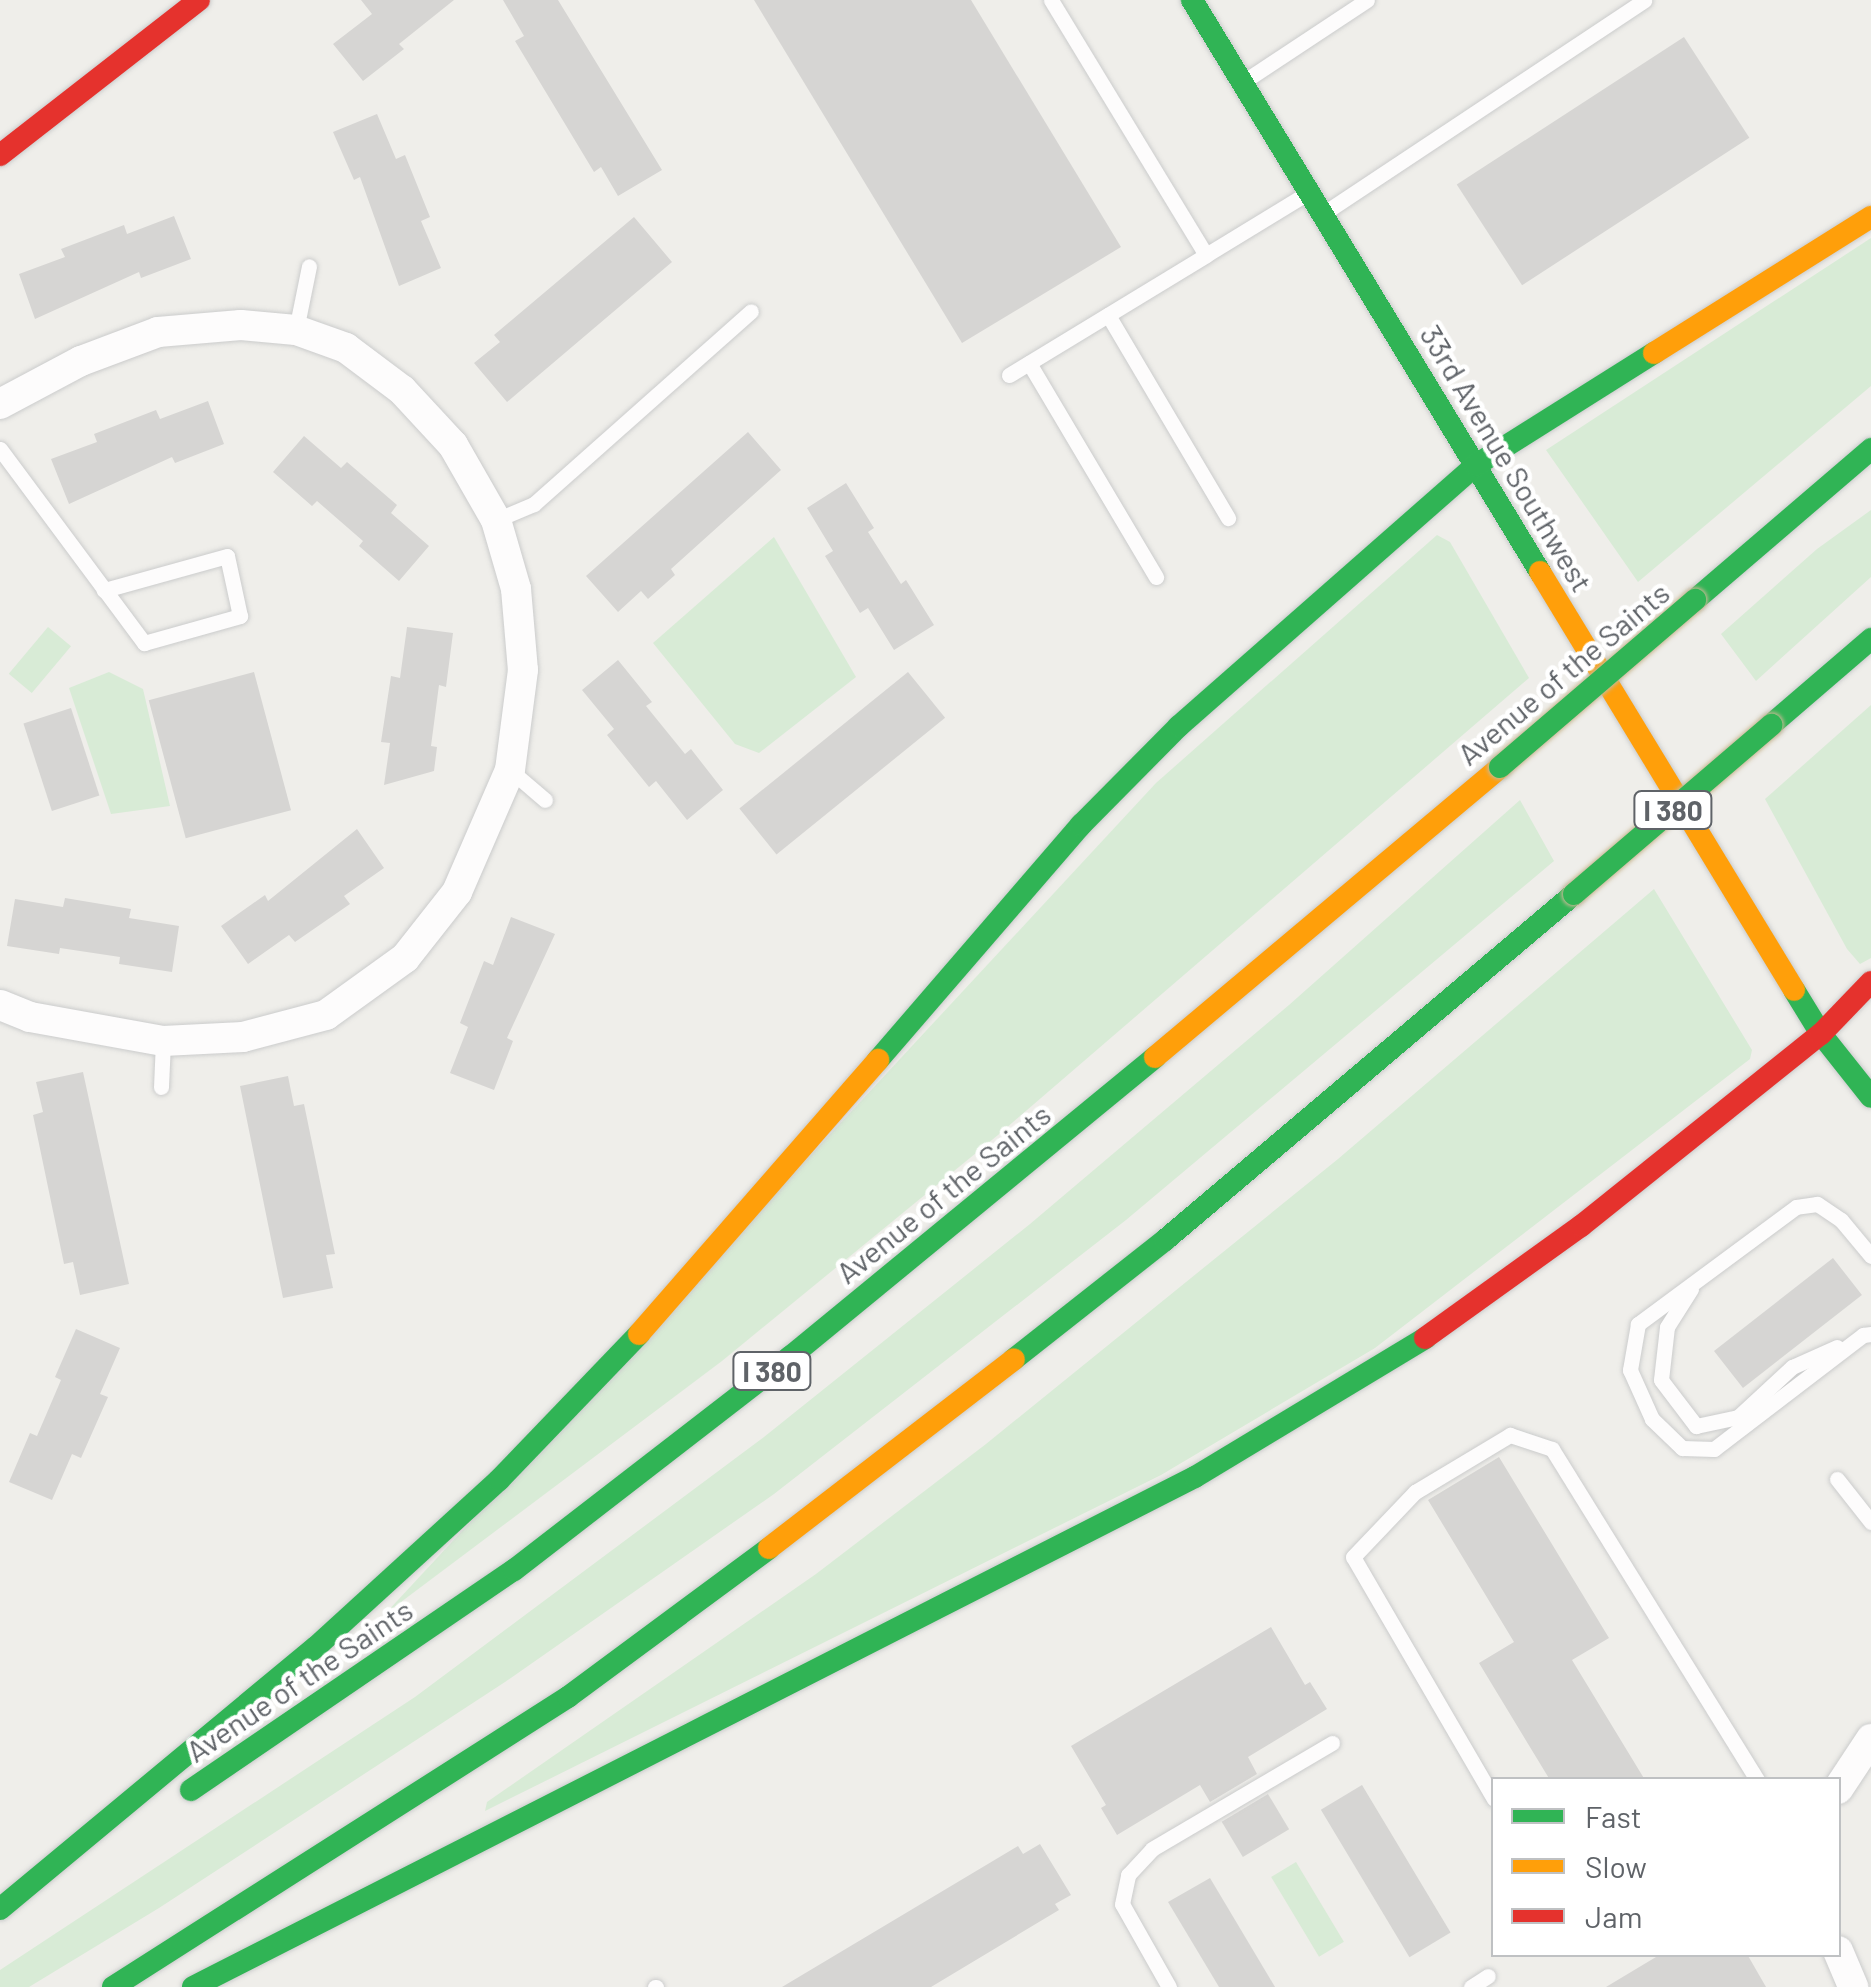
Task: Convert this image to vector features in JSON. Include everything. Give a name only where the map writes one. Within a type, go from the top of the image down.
[{"type":"main road","points":[[0,156],[199,0]]},
{"type":"main road","name":"33rd Avenue Southwest","points":[[1192,0],[1820,1034],[1871,1097]]},
{"type":"main road","points":[[0,1912],[316,1646],[499,1480],[668,1302],[1081,825],[1180,726],[1476,464],[1871,217]]},
{"type":"main road","name":"Avenue of the Saints","points":[[0,1912],[155,1814],[514,1570],[790,1356],[1068,1131],[1871,448]]},
{"type":"main road","name":"I 380","points":[[113,1987],[568,1697],[857,1483],[1165,1240],[1871,639]]},
{"type":"main road","points":[[194,1987],[1195,1477],[1406,1351],[1581,1226],[1820,1034],[1871,982]]},
{"type":"street","points":[[0,1005],[30,1017],[163,1041],[243,1036],[326,1016],[405,958],[456,892],[510,770],[523,670],[516,588],[496,520],[454,445],[402,390],[346,348],[296,330],[241,325],[158,332],[4,394]]},
{"type":"street","points":[[1841,1784],[1871,1739]]},
{"type":"street","points":[[1840,1957],[1853,1987]]},
{"type":"lane","points":[[1051,0],[1206,255]]},
{"type":"lane","points":[[1242,82],[1368,0]]},
{"type":"lane","points":[[1323,214],[1644,0]]},
{"type":"lane","points":[[1009,375],[1310,192]]},
{"type":"lane","points":[[296,330],[309,266]]},
{"type":"lane","points":[[496,520],[534,504],[751,311]]},
{"type":"lane","points":[[1108,315],[1228,518]]},
{"type":"lane","points":[[1029,363],[1156,578]]},
{"type":"lane","points":[[0,448],[104,590],[144,644],[240,616],[227,556],[104,590]]},
{"type":"lane","points":[[510,770],[545,800]]},
{"type":"lane","points":[[161,1087],[163,1041]]},
{"type":"lane","points":[[1867,1335],[1714,1449],[1682,1448],[1652,1419],[1630,1370],[1638,1324],[1796,1207],[1816,1204],[1841,1220],[1871,1256]]},
{"type":"lane","points":[[1696,1281],[1667,1327],[1661,1380],[1696,1426],[1738,1417],[1792,1367],[1867,1335]]},
{"type":"lane","points":[[1491,1794],[1352,1556],[1415,1492],[1510,1436],[1552,1449],[1755,1777]]},
{"type":"lane","points":[[1836,1479],[1871,1522]]},
{"type":"lane","points":[[1169,1987],[1122,1904],[1128,1875],[1152,1849],[1332,1743]]},
{"type":"lane","points":[[1471,1987],[1488,1976]]},
{"type":"green space","points":[[1871,238],[1871,386],[1638,582],[1546,450]]},
{"type":"green space","points":[[1871,510],[1871,577],[1756,681],[1721,634],[1817,549]]},
{"type":"green space","points":[[1437,535],[1450,542],[1529,678],[998,1135],[722,1361],[385,1614],[1156,783]]},
{"type":"green space","points":[[774,537],[856,677],[759,753],[735,744],[653,643]]},
{"type":"green space","points":[[48,627],[71,646],[32,693],[9,674]]},
{"type":"green space","points":[[109,672],[143,689],[170,806],[111,814],[69,688]]},
{"type":"green space","points":[[1871,705],[1871,958],[1860,964],[1847,949],[1765,799]]},
{"type":"green space","points":[[1520,800],[1554,861],[1126,1220],[774,1494],[505,1682],[159,1908],[29,1987],[0,1987],[0,1970],[415,1697],[764,1437],[1030,1224],[1289,1005]]},
{"type":"green space","points":[[1654,889],[1752,1050],[1750,1059],[1375,1348],[1161,1475],[485,1811],[487,1802],[816,1574],[986,1444],[1338,1159]]},
{"type":"green space","points":[[1296,1862],[1344,1942],[1319,1957],[1271,1877]]},
{"type":"building","points":[[361,0],[454,0],[399,44],[404,49],[363,81],[333,44],[372,14]]},
{"type":"building","points":[[503,0],[558,0],[662,170],[618,196],[601,167],[594,172],[515,41],[524,36]]},
{"type":"building","points":[[754,0],[971,0],[1121,247],[962,343]]},
{"type":"building","points":[[1684,37],[1749,138],[1522,285],[1457,185]]},
{"type":"building","points":[[377,114],[396,159],[405,155],[430,217],[421,221],[441,268],[399,286],[360,177],[354,180],[333,132]]},
{"type":"building","points":[[174,216],[191,259],[141,278],[139,272],[35,319],[19,274],[65,257],[61,249],[124,225],[127,234]]},
{"type":"building","points":[[634,217],[672,262],[507,402],[474,363],[500,342],[494,335]]},
{"type":"building","points":[[208,401],[224,444],[175,463],[172,457],[69,504],[51,459],[97,442],[94,434],[156,410],[160,419]]},
{"type":"building","points":[[748,432],[781,470],[671,569],[675,575],[648,599],[641,591],[618,612],[586,576]]},
{"type":"building","points":[[304,436],[341,468],[347,462],[397,505],[391,513],[429,546],[399,581],[359,546],[363,541],[317,501],[312,506],[273,472]]},
{"type":"building","points":[[846,483],[874,528],[868,532],[901,584],[906,580],[934,625],[894,650],[868,608],[860,613],[825,556],[833,551],[807,508]]},
{"type":"building","points":[[407,627],[453,633],[446,687],[439,685],[431,746],[437,747],[434,771],[384,785],[390,743],[381,742],[391,676],[400,678]]},
{"type":"building","points":[[618,660],[652,702],[646,706],[685,754],[691,749],[723,790],[687,820],[656,781],[649,787],[607,735],[614,729],[582,690]]},
{"type":"building","points":[[254,672],[291,810],[186,838],[149,700]]},
{"type":"building","points":[[908,672],[945,718],[776,854],[739,809]]},
{"type":"building","points":[[71,708],[99,795],[52,811],[23,723]]},
{"type":"building","points":[[357,829],[384,868],[344,896],[350,904],[295,942],[289,935],[248,964],[221,926],[265,895],[268,901]]},
{"type":"building","points":[[65,898],[131,909],[129,918],[179,926],[172,972],[119,964],[120,957],[60,948],[59,954],[7,946],[15,899],[63,907]]},
{"type":"building","points":[[511,917],[555,934],[507,1038],[513,1041],[494,1090],[450,1073],[468,1027],[460,1023],[484,961],[493,965]]},
{"type":"building","points":[[83,1072],[129,1284],[80,1295],[73,1262],[64,1264],[33,1115],[43,1112],[36,1082]]},
{"type":"building","points":[[288,1076],[294,1106],[304,1104],[335,1254],[326,1255],[333,1288],[283,1298],[240,1086]]},
{"type":"building","points":[[1833,1258],[1862,1295],[1743,1388],[1714,1351]]},
{"type":"building","points":[[76,1329],[120,1348],[100,1394],[108,1397],[81,1458],[72,1454],[52,1500],[9,1482],[30,1433],[37,1436],[61,1380],[55,1377]]},
{"type":"building","points":[[1499,1457],[1609,1638],[1572,1660],[1643,1777],[1548,1777],[1479,1663],[1514,1642],[1428,1500]]},
{"type":"building","points":[[1271,1627],[1305,1685],[1310,1682],[1327,1709],[1248,1757],[1257,1774],[1210,1802],[1200,1785],[1117,1835],[1101,1808],[1106,1805],[1071,1746]]},
{"type":"building","points":[[1362,1785],[1451,1932],[1409,1957],[1321,1810]]},
{"type":"building","points":[[1268,1794],[1289,1829],[1243,1857],[1222,1822]]},
{"type":"building","points":[[1040,1844],[1071,1895],[1055,1904],[1059,1910],[931,1987],[782,1987],[1018,1846],[1023,1854]]},
{"type":"building","points":[[1210,1878],[1275,1987],[1219,1987],[1168,1902]]},
{"type":"building","points":[[1656,1957],[1749,1957],[1766,1987],[1606,1987]]},
{"type":"traffic: fast","points":[[1192,0],[1540,572]]},
{"type":"traffic: fast","points":[[878,1060],[1081,825],[1179,726],[1476,465],[1654,353]]},
{"type":"traffic: fast","points":[[1695,600],[1871,449]]},
{"type":"traffic: fast","points":[[1500,767],[1695,600]]},
{"type":"traffic: fast","points":[[1771,725],[1871,639]]},
{"type":"traffic: fast","points":[[1574,894],[1771,725]]},
{"type":"traffic: fast","points":[[1014,1359],[1165,1240],[1574,894]]},
{"type":"traffic: fast","points":[[1794,990],[1821,1034],[1871,1097]]},
{"type":"traffic: fast","points":[[191,1790],[514,1570],[790,1357],[1155,1057]]},
{"type":"traffic: fast","points":[[0,1909],[316,1647],[499,1480],[639,1334]]},
{"type":"traffic: fast","points":[[193,1987],[1195,1477],[1425,1338]]},
{"type":"traffic: fast","points":[[113,1987],[568,1697],[769,1548]]},
{"type":"traffic: slow","points":[[1654,353],[1871,217]]},
{"type":"traffic: slow","points":[[1540,572],[1794,990]]},
{"type":"traffic: slow","points":[[1155,1057],[1500,767]]},
{"type":"traffic: slow","points":[[639,1334],[878,1060]]},
{"type":"traffic: slow","points":[[769,1548],[1014,1359]]},
{"type":"traffic: jam","points":[[0,155],[199,0]]},
{"type":"traffic: jam","points":[[1425,1338],[1581,1226],[1821,1034],[1871,982]]}]
